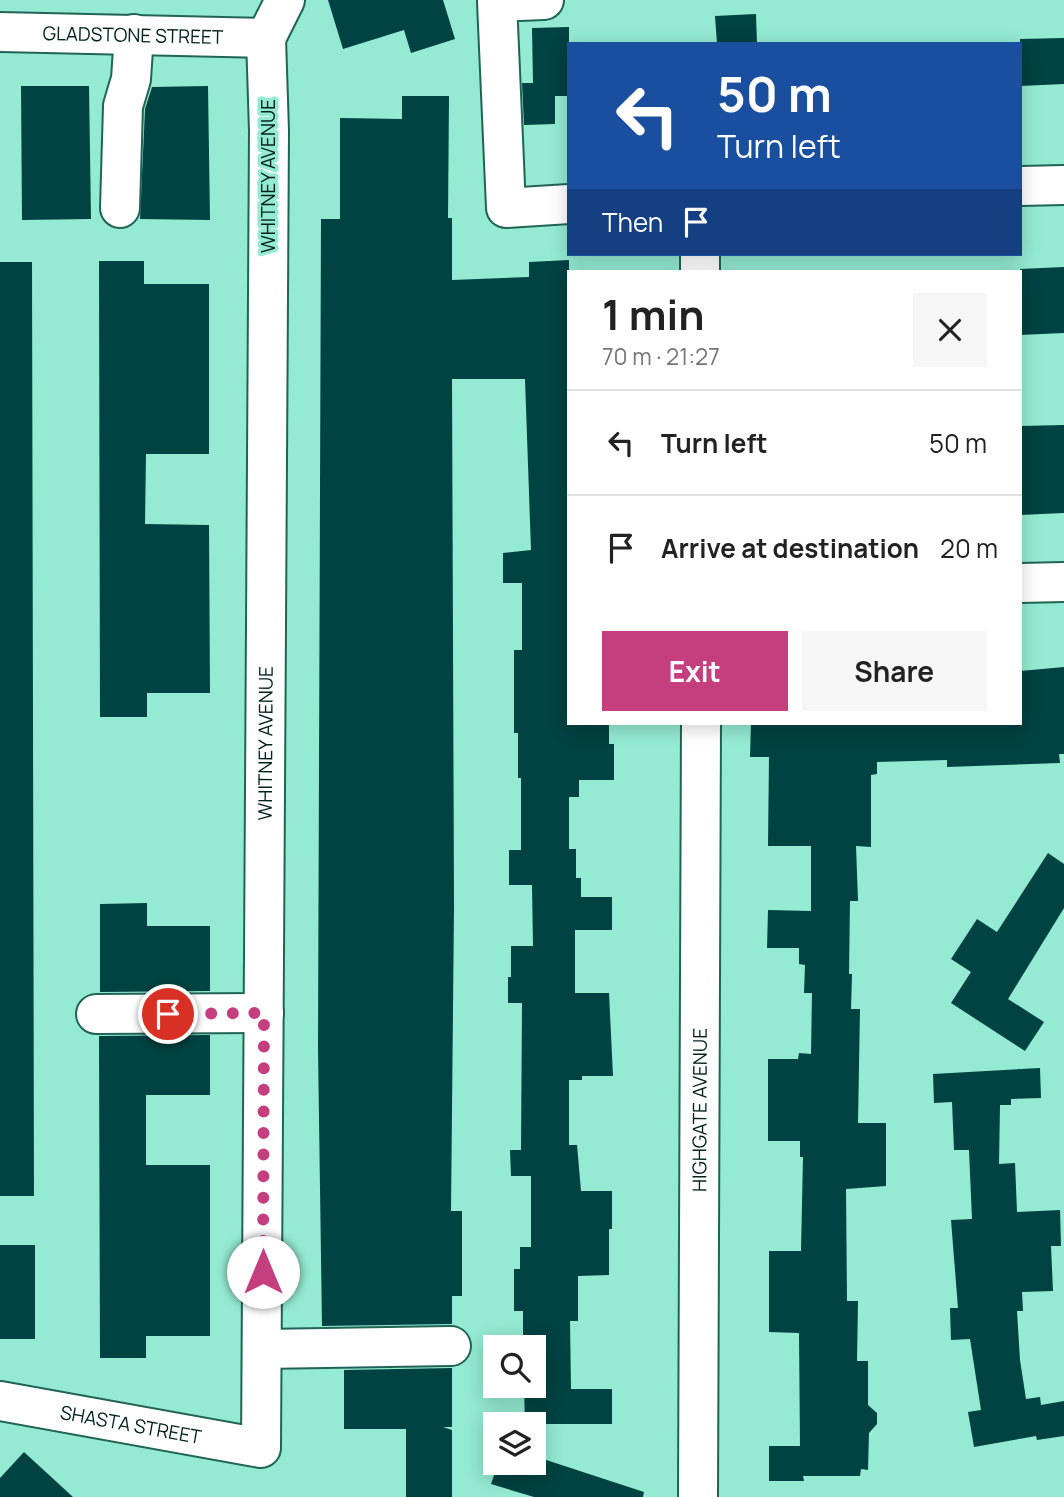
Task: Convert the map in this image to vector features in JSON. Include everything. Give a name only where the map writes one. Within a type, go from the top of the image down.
[{"type":"street","points":[[266,38],[285,0]]},
{"type":"street","points":[[544,0],[496,2],[506,208],[567,204]]},
{"type":"street","name":"GLADSTONE STREET","points":[[0,32],[266,38]]},
{"type":"street","points":[[120,208],[123,106],[131,79],[134,34]]},
{"type":"street","name":"WHITNEY AVENUE","points":[[261,1448],[269,159],[266,38]]},
{"type":"street","points":[[1022,186],[1064,185]]},
{"type":"street","points":[[1022,583],[1064,582]]},
{"type":"street","name":"HIGHGATE AVENUE","points":[[698,1497],[701,725]]},
{"type":"street","points":[[96,1014],[264,1013]]},
{"type":"street","points":[[262,1349],[451,1346]]},
{"type":"street","name":"SHASTA STREET","points":[[0,1401],[261,1448]]},
{"type":"building","points":[[328,0],[443,0],[455,39],[411,53],[404,30],[343,49]]},
{"type":"building","points":[[756,14],[757,42],[717,42],[715,16]]},
{"type":"building","points":[[569,27],[567,96],[555,96],[555,124],[524,125],[522,83],[533,83],[532,28]]},
{"type":"building","points":[[1064,38],[1064,84],[1022,86],[1020,39]]},
{"type":"building","points":[[21,86],[89,86],[91,219],[22,220]]},
{"type":"building","points":[[208,86],[210,220],[140,219],[145,109],[152,87]]},
{"type":"building","points":[[402,96],[449,96],[448,218],[452,218],[452,280],[529,277],[529,262],[569,260],[567,725],[609,725],[609,744],[614,744],[614,780],[579,780],[579,797],[569,797],[569,849],[576,849],[576,878],[581,878],[581,897],[612,897],[612,930],[575,930],[575,993],[609,993],[613,1076],[582,1076],[582,1080],[569,1080],[569,1145],[577,1145],[581,1191],[612,1191],[609,1275],[578,1276],[578,1321],[570,1321],[571,1389],[612,1389],[612,1424],[546,1424],[546,1412],[525,1412],[524,1398],[546,1398],[546,1335],[523,1335],[523,1311],[514,1311],[514,1269],[520,1269],[520,1247],[531,1247],[531,1176],[511,1176],[510,1150],[521,1150],[522,1003],[508,1003],[508,977],[511,977],[511,946],[533,946],[532,885],[509,885],[509,850],[521,850],[521,778],[518,778],[518,733],[514,733],[514,650],[522,650],[522,583],[503,583],[503,553],[531,550],[525,379],[452,379],[454,907],[451,1211],[462,1211],[462,1296],[452,1296],[452,1324],[322,1326],[318,1048],[321,219],[340,219],[340,118],[402,119]]},
{"type":"building","points":[[99,261],[144,261],[144,284],[209,284],[209,454],[146,454],[145,524],[209,525],[210,693],[147,693],[147,717],[100,717]]},
{"type":"building","points":[[0,262],[32,262],[34,1196],[0,1196]]},
{"type":"building","points":[[1064,267],[1064,333],[1022,335],[1020,269]]},
{"type":"building","points":[[1064,425],[1064,513],[1022,515],[1022,426]]},
{"type":"building","points":[[1064,667],[1064,754],[1059,754],[1060,763],[947,767],[947,760],[877,762],[877,774],[871,775],[871,847],[856,846],[858,901],[850,901],[849,974],[852,974],[851,1009],[860,1009],[858,1123],[886,1123],[886,1186],[846,1189],[847,1301],[858,1301],[857,1361],[868,1361],[868,1405],[877,1413],[877,1424],[869,1433],[868,1470],[861,1469],[860,1476],[803,1476],[804,1481],[769,1481],[769,1446],[800,1446],[799,1333],[769,1332],[769,1251],[801,1251],[803,1157],[800,1157],[800,1141],[768,1141],[768,1059],[798,1059],[799,1053],[811,1054],[812,993],[804,993],[805,965],[799,964],[799,948],[767,948],[768,910],[811,911],[811,846],[768,846],[769,757],[750,757],[751,725],[1022,725],[1022,671]]},
{"type":"building","points":[[1048,853],[1064,864],[1064,908],[1008,999],[1044,1022],[1025,1051],[951,1003],[971,972],[951,959],[977,919],[997,932]]},
{"type":"building","points":[[147,903],[147,926],[210,926],[210,991],[100,992],[100,904]]},
{"type":"building","points":[[210,1035],[210,1095],[146,1095],[146,1165],[210,1165],[210,1336],[146,1336],[146,1358],[100,1358],[99,1036]]},
{"type":"building","points":[[1040,1068],[1041,1098],[1011,1099],[1011,1105],[1000,1105],[999,1164],[1015,1163],[1017,1212],[1060,1210],[1061,1246],[1051,1246],[1053,1291],[1022,1292],[1023,1311],[1017,1311],[1026,1399],[1040,1397],[1041,1405],[1064,1401],[1064,1436],[1037,1440],[1036,1436],[974,1447],[968,1412],[981,1410],[970,1339],[951,1340],[950,1308],[958,1308],[951,1220],[972,1219],[969,1150],[954,1150],[952,1102],[934,1103],[933,1074]]},
{"type":"building","points":[[0,1245],[35,1245],[35,1339],[0,1339]]},
{"type":"building","points":[[452,1368],[452,1427],[443,1427],[452,1430],[452,1497],[406,1497],[406,1429],[344,1429],[344,1370]]},
{"type":"building","points":[[24,1452],[73,1497],[0,1497],[0,1478]]},
{"type":"building","points":[[546,1460],[644,1492],[643,1497],[534,1497],[491,1484],[494,1475],[546,1475]]},
{"type":"route","points":[[168,1014],[264,1013],[263,1272]]}]
